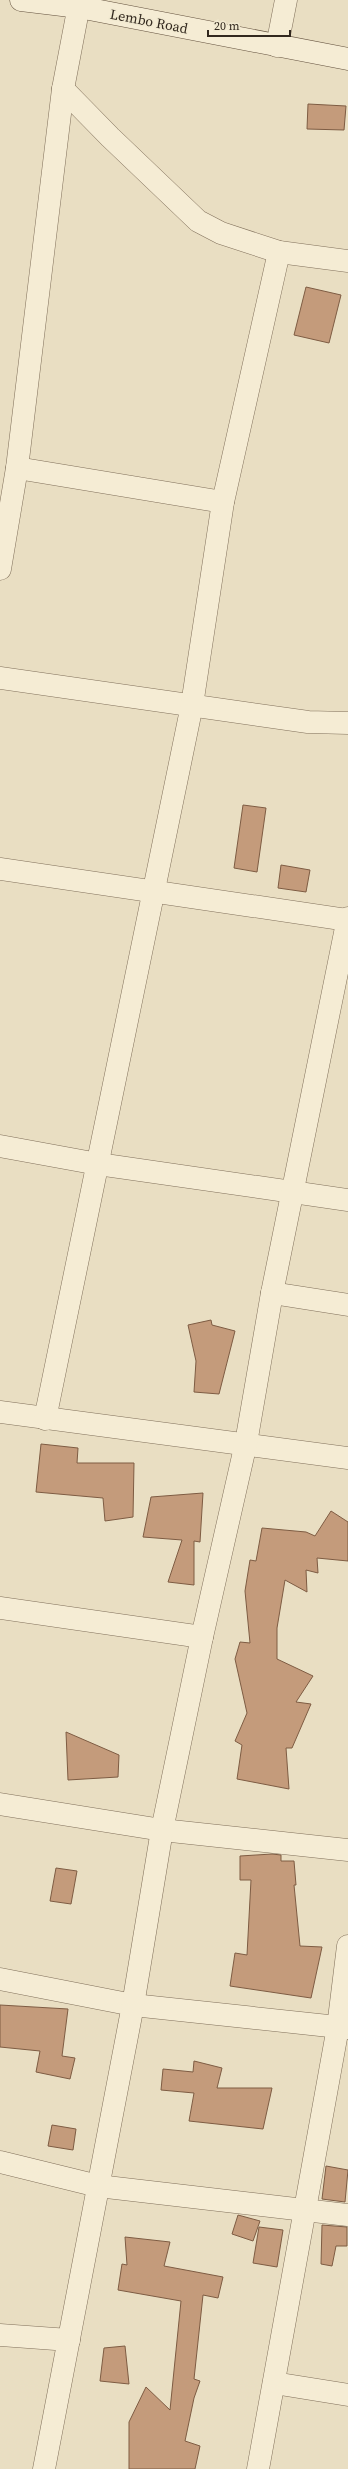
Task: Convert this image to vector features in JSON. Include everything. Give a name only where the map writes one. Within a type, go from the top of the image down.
[{"type":"street","name":"Lembo Road","points":[[21,0],[80,3],[277,46],[348,59]]},
{"type":"street","points":[[277,46],[286,0]]},
{"type":"street","points":[[1,559],[17,468],[63,89],[80,3]]},
{"type":"street","points":[[63,89],[110,137],[198,221],[220,233],[278,252],[348,261]]},
{"type":"street","points":[[45,1419],[192,705],[223,502],[278,252]]},
{"type":"street","points":[[17,468],[223,502]]},
{"type":"street","points":[[0,678],[308,722],[348,723]]},
{"type":"street","points":[[0,869],[348,919],[272,1294],[246,1443],[202,1637],[162,1830],[133,2005],[44,2469]]},
{"type":"street","points":[[0,1146],[98,1164],[348,1200]]},
{"type":"street","points":[[272,1294],[348,1305]]},
{"type":"street","points":[[0,1412],[45,1419],[246,1443],[348,1458]]},
{"type":"street","points":[[0,1608],[202,1637]]},
{"type":"street","points":[[0,1804],[162,1830],[348,1850]]},
{"type":"street","points":[[258,2469],[303,2210],[343,2027],[348,1946]]},
{"type":"street","points":[[0,1979],[133,2005],[343,2027]]},
{"type":"street","points":[[0,2162],[98,2186],[348,2215]]},
{"type":"street","points":[[0,2335],[69,2340]]},
{"type":"street","points":[[274,2382],[348,2394]]},
{"type":"building","points":[[308,104],[346,106],[344,130],[307,129]]},
{"type":"building","points":[[306,287],[341,295],[329,343],[294,335]]},
{"type":"building","points":[[243,805],[266,808],[257,872],[234,868]]},
{"type":"building","points":[[281,865],[310,870],[306,892],[278,888]]},
{"type":"building","points":[[211,1320],[212,1325],[235,1331],[219,1394],[194,1392],[196,1361],[188,1325]]},
{"type":"building","points":[[41,1444],[78,1448],[77,1463],[134,1463],[133,1517],[105,1521],[103,1498],[36,1492]]},
{"type":"building","points":[[203,1493],[200,1542],[194,1541],[194,1585],[168,1582],[182,1540],[143,1537],[151,1497]]},
{"type":"building","points":[[331,1511],[348,1522],[348,1561],[317,1558],[318,1573],[306,1570],[307,1592],[285,1580],[277,1628],[277,1659],[313,1676],[296,1702],[311,1704],[292,1748],[286,1748],[289,1789],[237,1779],[242,1745],[235,1741],[247,1713],[235,1659],[240,1642],[250,1643],[245,1591],[250,1560],[256,1561],[262,1528],[306,1532],[315,1536]]},
{"type":"building","points":[[66,1732],[119,1755],[118,1777],[68,1780]]},
{"type":"building","points":[[272,1854],[281,1855],[281,1861],[294,1861],[296,1885],[294,1885],[300,1946],[322,1947],[311,1998],[230,1986],[235,1953],[247,1955],[251,1880],[240,1880],[240,1856]]},
{"type":"building","points":[[56,1868],[77,1871],[71,1904],[50,1901]]},
{"type":"building","points":[[0,2005],[68,2009],[62,2056],[75,2058],[70,2079],[36,2072],[40,2051],[0,2047]]},
{"type":"building","points":[[194,2061],[222,2068],[217,2088],[272,2088],[263,2129],[189,2121],[194,2093],[161,2090],[163,2069],[193,2072]]},
{"type":"building","points":[[52,2125],[76,2129],[73,2150],[48,2146]]},
{"type":"building","points":[[326,2166],[348,2170],[345,2202],[322,2199]]},
{"type":"building","points":[[238,2215],[260,2221],[253,2241],[232,2234]]},
{"type":"building","points":[[322,2225],[347,2227],[347,2246],[336,2246],[332,2266],[321,2264]]},
{"type":"building","points":[[259,2227],[283,2230],[277,2267],[253,2263]]},
{"type":"building","points":[[125,2237],[170,2242],[164,2266],[223,2277],[218,2298],[203,2295],[194,2379],[200,2381],[194,2398],[185,2441],[200,2446],[195,2469],[129,2469],[129,2422],[146,2387],[170,2410],[181,2301],[118,2290],[122,2264],[127,2265]]},
{"type":"building","points":[[125,2346],[129,2384],[100,2381],[104,2348]]}]
